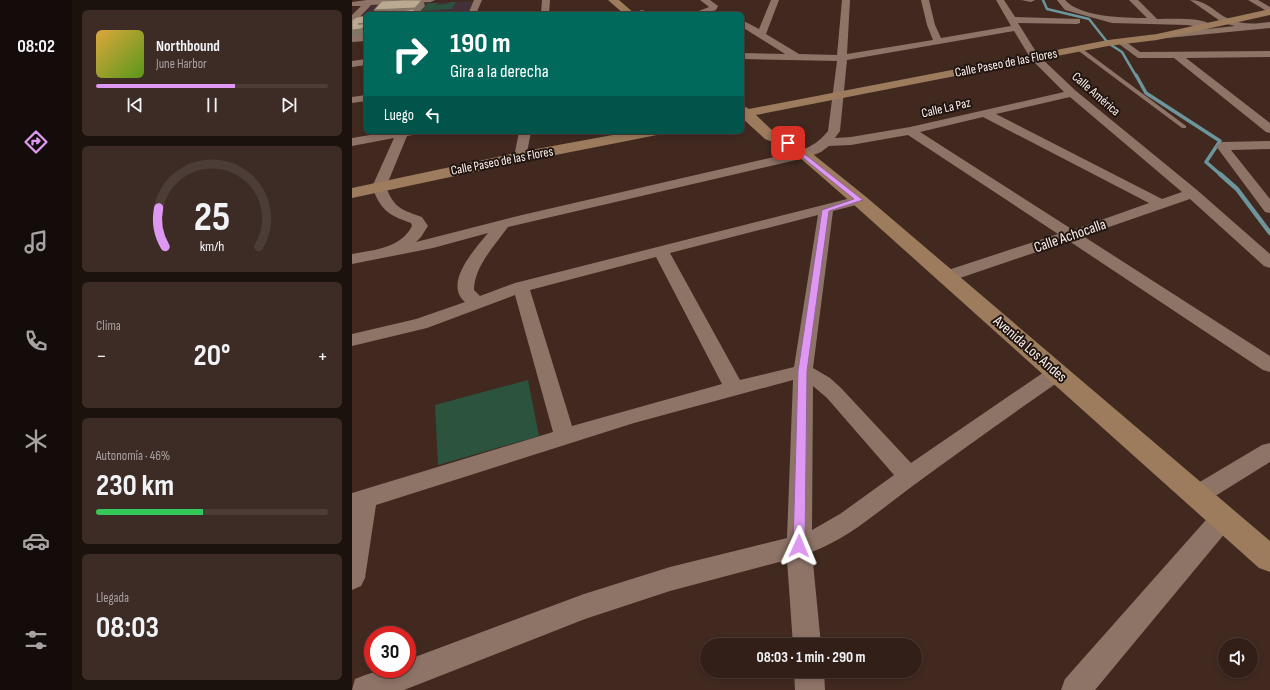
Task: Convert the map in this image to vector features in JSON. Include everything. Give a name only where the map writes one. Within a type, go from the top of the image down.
[{"type":"street","points":[[352,4],[431,0]]},
{"type":"street","points":[[473,12],[478,0]]},
{"type":"street","points":[[545,12],[546,0]]},
{"type":"street","points":[[613,0],[628,12]]},
{"type":"street","points":[[627,0],[638,12]]},
{"type":"street","points":[[704,0],[717,8],[704,12]]},
{"type":"street","points":[[761,35],[775,0]]},
{"type":"street","points":[[745,109],[770,136],[787,136],[817,149],[826,142],[834,131],[839,96],[846,0]]},
{"type":"street","points":[[925,0],[931,25],[938,41]]},
{"type":"street","name":"Calle América","points":[[1000,0],[1034,57],[1072,93],[1192,193],[1270,262]]},
{"type":"street","points":[[1025,0],[1031,0]]},
{"type":"street","points":[[1061,0],[1068,8],[1112,20],[1154,20],[1207,25]]},
{"type":"street","points":[[1133,0],[1154,20]]},
{"type":"street","points":[[1194,0],[1237,38]]},
{"type":"street","points":[[1252,0],[1270,12]]},
{"type":"street","points":[[352,20],[371,2]]},
{"type":"street","name":"Calle Paseo de las Flores","points":[[763,110],[1078,48],[1160,36],[1207,25],[1225,26],[1270,12]]},
{"type":"street","points":[[744,56],[842,58],[938,41],[1014,24],[1077,21]]},
{"type":"street","points":[[744,25],[798,57]]},
{"type":"street","points":[[1160,36],[1225,26],[1250,27],[1270,25]]},
{"type":"street","points":[[352,39],[364,38]]},
{"type":"street","points":[[1122,42],[1138,55],[1266,54]]},
{"type":"street","points":[[1249,46],[1266,54],[1270,60]]},
{"type":"street","points":[[1177,55],[1270,129]]},
{"type":"street","points":[[352,64],[364,62]]},
{"type":"street","points":[[352,70],[364,69]]},
{"type":"street","name":"Calle La Paz","points":[[826,142],[851,141],[910,131],[1072,93]]},
{"type":"street","points":[[352,100],[364,98]]},
{"type":"street","points":[[745,109],[763,110],[787,136]]},
{"type":"street","points":[[984,114],[1162,204]]},
{"type":"street","points":[[910,131],[1270,365]]},
{"type":"street","points":[[352,142],[394,134]]},
{"type":"street","points":[[395,251],[416,234],[420,226],[417,220],[391,210],[384,200],[379,187],[404,134]]},
{"type":"street","points":[[520,157],[525,134]]},
{"type":"street","name":"Calle Paseo de las Flores","points":[[352,193],[520,157],[641,134]]},
{"type":"street","points":[[352,259],[433,243],[503,224],[787,136]]},
{"type":"street","name":"Avenida Los Andes","points":[[787,136],[948,276],[1222,519],[1270,559]]},
{"type":"street","points":[[1270,145],[1222,146],[1270,209]]},
{"type":"street","points":[[1253,187],[1270,187]]},
{"type":"street","name":"Calle Achocalla","points":[[948,276],[1192,193]]},
{"type":"street","points":[[352,340],[421,324],[521,287],[826,210],[859,200]]},
{"type":"street","points":[[806,638],[799,546],[803,371],[826,210]]},
{"type":"street","points":[[478,303],[467,294],[464,289],[466,276],[503,224]]},
{"type":"street","points":[[662,251],[734,387]]},
{"type":"street","points":[[521,287],[565,437]]},
{"type":"street","points":[[352,578],[358,500],[734,387],[803,371],[823,383],[834,393],[909,476]]},
{"type":"street","points":[[366,690],[391,685],[584,607],[663,581],[743,559],[799,546],[825,536],[849,521],[909,476],[1057,373]]},
{"type":"street","points":[[1196,496],[1270,451]]},
{"type":"street","points":[[1076,690],[1222,519]]},
{"type":"street","points":[[809,678],[810,690]]},
{"type":"lane","points":[[1078,48],[1184,127]]},
{"type":"shaded area","points":[[473,1],[470,12],[364,12],[364,34],[352,24],[369,6]]},
{"type":"green space","points":[[450,2],[456,2],[451,9],[422,11],[428,3],[438,3],[437,5],[448,4]]},
{"type":"green space","points":[[528,380],[539,436],[438,465],[435,405]]},
{"type":"building","points":[[422,0],[415,8],[374,10],[382,1]]},
{"type":"building","points":[[415,9],[413,12],[393,12]]},
{"type":"building","points":[[364,16],[364,23],[358,24],[364,24],[364,26],[361,29],[352,30],[352,20],[357,17]]},
{"type":"waterway","points":[[1043,0],[1047,9],[1089,19],[1108,43],[1122,52],[1136,76]]},
{"type":"waterway","points":[[1136,75],[1146,93],[1220,141],[1206,162],[1221,175]]},
{"type":"waterway","points":[[1220,174],[1237,189],[1270,233]]},
{"type":"route","points":[[788,143],[804,154],[859,200],[826,210],[803,371],[799,546]]}]
